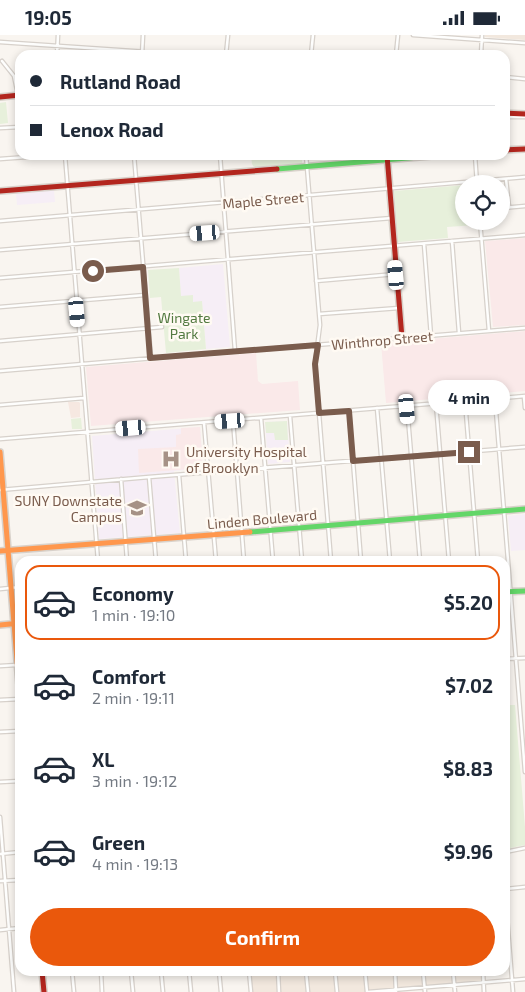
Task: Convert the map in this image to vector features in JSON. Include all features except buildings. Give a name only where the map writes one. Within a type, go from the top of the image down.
[{"type":"main road","points":[[0,97],[15,95]]},
{"type":"main road","points":[[510,114],[525,116]]},
{"type":"main road","points":[[510,150],[525,147]]},
{"type":"main road","points":[[0,191],[360,160]]},
{"type":"main road","points":[[387,160],[402,338]]},
{"type":"main road","points":[[0,452],[11,588],[15,611]]},
{"type":"main road","name":"Linden Boulevard","points":[[0,551],[525,509]]},
{"type":"main road","points":[[510,592],[525,591]]},
{"type":"main road","points":[[0,625],[15,623]]},
{"type":"main road","points":[[42,976],[44,992]]},
{"type":"street","points":[[57,50],[58,35]]},
{"type":"street","points":[[142,50],[143,35]]},
{"type":"street","points":[[226,50],[228,35]]},
{"type":"street","points":[[312,50],[313,35]]},
{"type":"street","points":[[396,50],[398,35]]},
{"type":"street","points":[[413,35],[525,43]]},
{"type":"street","points":[[481,50],[482,35]]},
{"type":"street","points":[[0,41],[110,50]]},
{"type":"street","points":[[2,61],[15,81]]},
{"type":"street","points":[[510,78],[525,79]]},
{"type":"street","points":[[510,117],[525,116]]},
{"type":"street","points":[[0,128],[15,127]]},
{"type":"street","points":[[0,159],[15,158]]},
{"type":"street","points":[[65,160],[97,556]]},
{"type":"street","points":[[134,160],[150,358]]},
{"type":"street","points":[[221,160],[235,351]]},
{"type":"street","points":[[306,160],[320,325],[315,364],[331,556]]},
{"type":"street","points":[[475,160],[476,175]]},
{"type":"street","name":"Maple Street","points":[[510,179],[525,177]]},
{"type":"street","name":"Maple Street","points":[[0,221],[455,184]]},
{"type":"street","points":[[510,207],[525,206]]},
{"type":"street","points":[[0,249],[392,218]]},
{"type":"street","points":[[481,230],[489,331]]},
{"type":"street","points":[[0,278],[525,235]]},
{"type":"street","points":[[452,241],[460,333]]},
{"type":"street","points":[[424,244],[431,336]]},
{"type":"street","points":[[316,281],[396,275]]},
{"type":"street","points":[[0,307],[146,295]]},
{"type":"street","points":[[319,314],[399,308]]},
{"type":"street","points":[[0,341],[162,327]]},
{"type":"street","name":"Winthrop Street","points":[[0,371],[525,328]]},
{"type":"street","points":[[0,439],[524,397],[525,408]]},
{"type":"street","points":[[0,405],[84,398]]},
{"type":"street","points":[[495,399],[506,556]]},
{"type":"street","points":[[465,401],[478,556]]},
{"type":"street","points":[[436,404],[449,556]]},
{"type":"street","points":[[407,406],[420,556]]},
{"type":"street","points":[[377,408],[390,556]]},
{"type":"street","points":[[349,411],[361,556]]},
{"type":"street","points":[[290,416],[302,556]]},
{"type":"street","points":[[261,418],[273,556]]},
{"type":"street","points":[[233,420],[244,556]]},
{"type":"street","points":[[204,423],[216,556]]},
{"type":"street","points":[[2,490],[525,447]]},
{"type":"street","points":[[179,475],[186,556]]},
{"type":"street","points":[[149,477],[156,556]]},
{"type":"street","points":[[121,479],[127,556]]},
{"type":"street","points":[[0,589],[15,588]]},
{"type":"street","points":[[510,609],[524,736],[525,772]]},
{"type":"street","points":[[510,659],[525,658]]},
{"type":"street","points":[[0,666],[15,665]]},
{"type":"street","points":[[0,700],[15,698]]},
{"type":"street","points":[[0,731],[15,731]]},
{"type":"street","points":[[0,782],[15,781]]},
{"type":"street","points":[[0,817],[14,992]]},
{"type":"street","points":[[510,851],[525,848]]},
{"type":"street","points":[[2,853],[15,852]]},
{"type":"street","points":[[0,881],[15,880]]},
{"type":"street","points":[[510,889],[525,887]]},
{"type":"street","points":[[0,930],[15,928]]},
{"type":"street","points":[[510,954],[513,992]]},
{"type":"street","points":[[72,976],[74,992]]},
{"type":"street","points":[[101,976],[102,992]]},
{"type":"street","points":[[131,976],[133,992]]},
{"type":"street","points":[[161,976],[163,992]]},
{"type":"street","points":[[190,976],[191,992]]},
{"type":"street","points":[[219,976],[221,992]]},
{"type":"street","points":[[249,976],[250,992]]},
{"type":"street","points":[[278,976],[280,992]]},
{"type":"street","points":[[306,976],[308,992]]},
{"type":"street","points":[[335,976],[337,992]]},
{"type":"street","points":[[365,976],[367,992],[525,979]]},
{"type":"street","points":[[394,976],[396,991]]},
{"type":"street","points":[[424,976],[425,992]]},
{"type":"street","points":[[453,976],[455,992]]},
{"type":"street","points":[[483,976],[484,992]]},
{"type":"shaded area","points":[[485,35],[525,35],[525,40],[485,37]]},
{"type":"shaded area","points":[[54,190],[55,202],[17,205],[16,193]]},
{"type":"shaded area","points":[[525,238],[525,325],[493,327],[485,241]]},
{"type":"shaded area","points":[[223,264],[230,347],[206,349],[202,302],[193,302],[181,296],[179,268]]},
{"type":"shaded area","points":[[525,331],[525,391],[386,403],[381,343]]},
{"type":"shaded area","points":[[256,353],[258,381],[262,384],[298,381],[300,410],[91,426],[86,367]]},
{"type":"shaded area","points":[[68,402],[79,402],[80,417],[71,418]]},
{"type":"shaded area","points":[[287,421],[290,462],[268,464],[265,422]]},
{"type":"shaded area","name":"SUNY Downstate Campus","points":[[200,427],[203,468],[174,471],[180,533],[99,539],[92,436]]},
{"type":"shaded area","name":"University Hospital of Brooklyn","points":[[200,427],[203,468],[139,473],[138,449],[176,447],[176,435],[181,434],[181,428]]},
{"type":"shaded area","points":[[525,514],[525,550],[511,551],[508,516]]},
{"type":"shaded area","points":[[249,976],[483,976],[484,983],[368,992],[251,992]]},
{"type":"green space","points":[[6,102],[8,123],[0,124],[0,103]]},
{"type":"green space","points":[[252,160],[302,160],[302,163],[254,167]]},
{"type":"green space","points":[[455,186],[455,226],[447,227],[448,238],[398,242],[394,191]]},
{"type":"green space","name":"Wingate Park","points":[[179,268],[181,296],[193,295],[193,302],[202,301],[206,349],[166,353],[161,297],[150,298],[148,270]]},
{"type":"green space","points":[[81,418],[82,429],[72,429],[71,419]]},
{"type":"green space","points":[[287,421],[288,440],[275,440],[274,433],[266,433],[265,422]]},
{"type":"green space","points":[[510,705],[515,705],[525,845],[510,848]]},
{"type":"traffic: fast","points":[[277,169],[384,160]]},
{"type":"traffic: fast","points":[[250,532],[525,509]]},
{"type":"traffic: fast","points":[[510,592],[525,591]]},
{"type":"traffic: slow","points":[[0,452],[15,636]]},
{"type":"traffic: slow","points":[[0,551],[250,532]]},
{"type":"traffic: slow","points":[[0,625],[15,624]]},
{"type":"traffic: jam","points":[[0,97],[15,96]]},
{"type":"traffic: jam","points":[[510,113],[525,114]]},
{"type":"traffic: jam","points":[[510,150],[525,149]]},
{"type":"traffic: jam","points":[[387,160],[402,338]]},
{"type":"traffic: jam","points":[[0,191],[277,169]]},
{"type":"traffic: jam","points":[[42,976],[44,992]]},
{"type":"place","name":"University Hospital of Brooklyn","points":[[171,459]]},
{"type":"place","name":"SUNY Downstate Campus","points":[[137,508]]},
{"type":"route","points":[[93,271],[143,267],[150,358],[318,345],[315,364],[319,413],[349,411],[353,461],[469,452]]}]
